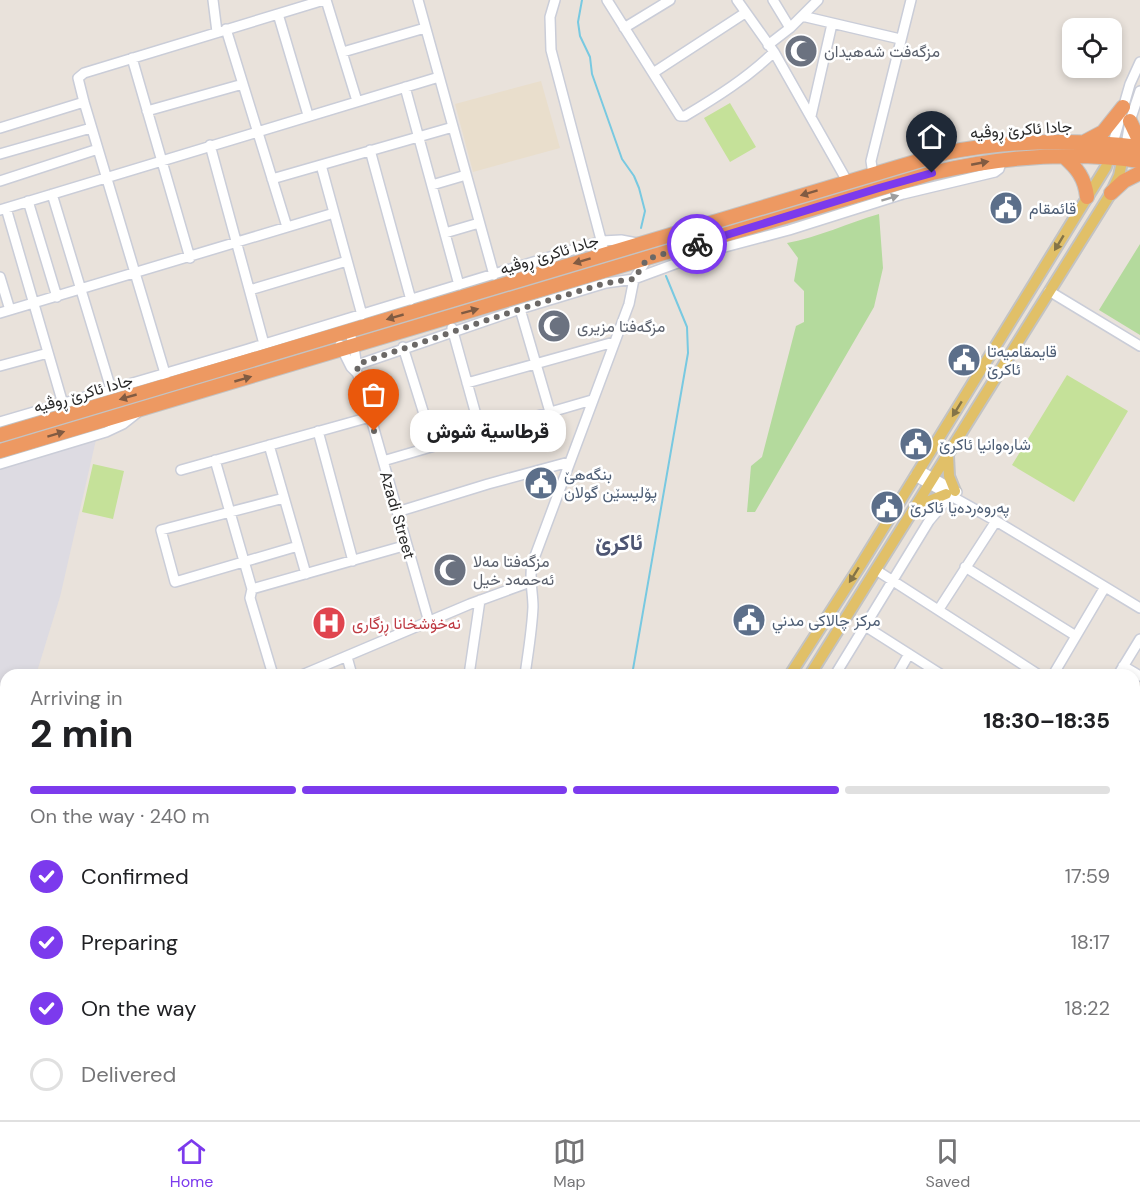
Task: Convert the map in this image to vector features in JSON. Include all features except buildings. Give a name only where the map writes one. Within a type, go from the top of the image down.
[{"type":"highway","points":[[1086,141],[1103,132],[1123,107]]},
{"type":"highway","points":[[1130,121],[1140,142]]},
{"type":"highway","name":"جادا ئاکرێ ڕوڤیە","points":[[0,435],[167,380],[247,356],[342,332],[603,248],[640,244],[945,153],[1020,142],[1086,141],[1118,151]]},
{"type":"highway","points":[[1118,151],[1140,147]]},
{"type":"highway","name":"جادا ئاکرێ ڕوڤیە","points":[[0,451],[18,453],[141,409],[647,259],[816,214],[932,173],[1002,160],[1118,151]]},
{"type":"highway","points":[[1118,151],[1140,161]]},
{"type":"highway","points":[[1063,156],[1081,175],[1086,185],[1087,197]]},
{"type":"highway","points":[[1111,193],[1124,181],[1140,173]]},
{"type":"main road","points":[[814,669],[1111,193],[1119,176],[1118,151]]},
{"type":"main road","points":[[794,669],[1087,197],[1118,151]]},
{"type":"main road","points":[[1014,316],[1028,324]]},
{"type":"main road","points":[[910,515],[929,501],[950,494],[948,455]]},
{"type":"main road","points":[[815,638],[829,646]]},
{"type":"street","points":[[213,0],[221,30],[243,84],[287,227]]},
{"type":"street","points":[[285,0],[282,13],[308,115]]},
{"type":"street","points":[[0,422],[111,389],[167,380],[78,83],[80,76],[221,30],[325,0],[357,101]]},
{"type":"street","points":[[418,0],[494,275]]},
{"type":"street","points":[[607,0],[652,73],[680,116],[683,117],[753,73],[813,2]]},
{"type":"street","points":[[624,28],[670,0]]},
{"type":"street","points":[[737,0],[771,49],[847,181]]},
{"type":"street","points":[[773,0],[790,28]]},
{"type":"street","points":[[873,174],[871,161],[911,0]]},
{"type":"street","points":[[247,356],[264,344],[494,275],[603,248],[551,50],[550,17],[555,1]]},
{"type":"street","points":[[652,73],[745,13]]},
{"type":"street","points":[[802,16],[900,39]]},
{"type":"street","points":[[811,116],[832,24]]},
{"type":"street","points":[[343,52],[425,28]]},
{"type":"street","points":[[132,58],[189,258]]},
{"type":"street","points":[[1118,151],[1123,107],[1140,62]]},
{"type":"street","points":[[63,404],[3,209],[257,130],[439,77]]},
{"type":"street","points":[[147,111],[243,84]]},
{"type":"street","points":[[405,87],[459,285]]},
{"type":"street","points":[[1118,151],[1140,91]]},
{"type":"street","points":[[0,128],[84,102]]},
{"type":"street","points":[[272,179],[453,127]]},
{"type":"street","points":[[0,154],[91,128]]},
{"type":"street","points":[[210,145],[264,344]]},
{"type":"street","points":[[0,181],[98,149]]},
{"type":"street","points":[[370,150],[411,300]]},
{"type":"street","points":[[321,165],[362,315]]},
{"type":"street","points":[[432,185],[466,175]]},
{"type":"street","points":[[52,194],[83,290],[111,389]]},
{"type":"street","points":[[28,201],[57,297]]},
{"type":"street","points":[[0,313],[334,213]]},
{"type":"street","points":[[355,368],[403,347],[606,283],[634,279],[816,214]]},
{"type":"street","points":[[445,233],[479,223]]},
{"type":"street","points":[[526,669],[532,612],[530,582],[532,564],[629,304],[634,279],[647,259]]},
{"type":"street","points":[[250,290],[347,261]]},
{"type":"street","points":[[623,267],[634,279]]},
{"type":"street","points":[[0,277],[10,310]]},
{"type":"street","points":[[1050,291],[1140,346]]},
{"type":"street","points":[[520,309],[550,412]]},
{"type":"street","points":[[448,317],[481,432]]},
{"type":"street","name":"Azadi Street","points":[[342,332],[370,417],[429,622]]},
{"type":"street","points":[[467,384],[614,342]]},
{"type":"street","points":[[403,347],[434,446]]},
{"type":"street","points":[[0,366],[48,353]]},
{"type":"street","points":[[383,461],[592,400]]},
{"type":"street","points":[[181,470],[370,417]]},
{"type":"street","points":[[318,431],[353,561]]},
{"type":"street","points":[[269,445],[306,574]]},
{"type":"street","points":[[0,464],[18,453]]},
{"type":"street","points":[[215,460],[252,589],[250,598],[271,669]]},
{"type":"street","points":[[397,512],[569,462]]},
{"type":"street","points":[[917,473],[950,494],[963,497],[967,506],[996,521],[1140,608]]},
{"type":"street","points":[[840,669],[929,521],[950,494]]},
{"type":"street","points":[[284,498],[160,530],[175,582],[298,546]]},
{"type":"street","points":[[939,609],[996,521]]},
{"type":"street","points":[[252,589],[407,545]]},
{"type":"street","points":[[965,567],[1076,636]]},
{"type":"street","points":[[876,570],[1030,669]]},
{"type":"street","points":[[317,669],[480,600],[530,582]]},
{"type":"street","points":[[1057,669],[1105,587]]},
{"type":"street","points":[[470,669],[480,600]]},
{"type":"street","points":[[865,626],[933,669]]},
{"type":"street","points":[[1121,669],[1140,639]]},
{"type":"street","points":[[900,669],[909,654]]},
{"type":"street","points":[[347,657],[350,669]]},
{"type":"street","points":[[1123,666],[1128,669]]},
{"type":"shaded area","points":[[541,81],[560,148],[473,172],[455,104]]},
{"type":"shaded area","points":[[98,431],[60,597],[38,669],[0,669],[0,459]]},
{"type":"green space","points":[[730,103],[756,147],[730,162],[704,118]]},
{"type":"green space","points":[[879,214],[883,268],[874,307],[755,512],[747,512],[751,466],[762,457],[796,326],[804,322],[804,291],[794,281],[798,258],[787,243]]},
{"type":"green space","points":[[1140,244],[1140,335],[1099,310]]},
{"type":"green space","points":[[1067,375],[1128,411],[1074,502],[1012,465]]},
{"type":"green space","points":[[93,464],[124,471],[113,519],[82,512]]},
{"type":"waterway","points":[[582,0],[578,22],[580,36],[590,57],[592,74],[622,159],[639,188],[645,211],[641,228]]},
{"type":"waterway","points":[[633,669],[688,353],[687,327],[666,276]]},
{"type":"way so far","points":[[374,431],[357,373],[358,364],[520,309],[606,283],[634,279],[647,259],[697,244]]},
{"type":"place","name":"مزگەفت شه‌هيدان","points":[[801,51]]},
{"type":"place","name":"قائمقام","points":[[1006,208]]},
{"type":"place","name":"مزگەفتا مزیری","points":[[554,326]]},
{"type":"place","name":"قایمقامیەتا ئاکرێ","points":[[964,360]]},
{"type":"place","name":"قرطاسية شوش","points":[[374,431]]},
{"type":"place","name":"شارەوانیا ئاکرێ","points":[[916,444]]},
{"type":"place","name":"بنگە‌ھێ پۆلیسێن گولان","points":[[541,483]]},
{"type":"place","name":"پەروەردەیا ئاكرێ","points":[[887,507]]},
{"type":"place","name":"مزگەفتا مەلا ئەحمەد خیل","points":[[450,570]]},
{"type":"place","name":"مركز چالاکى مدني","points":[[749,620]]},
{"type":"place","name":"نەخۆشخانا ڕزگاری","points":[[329,623]]},
{"type":"district","name":"ئاکرێ","points":[[619,542]]},
{"type":"route","points":[[697,244],[932,173]]}]
